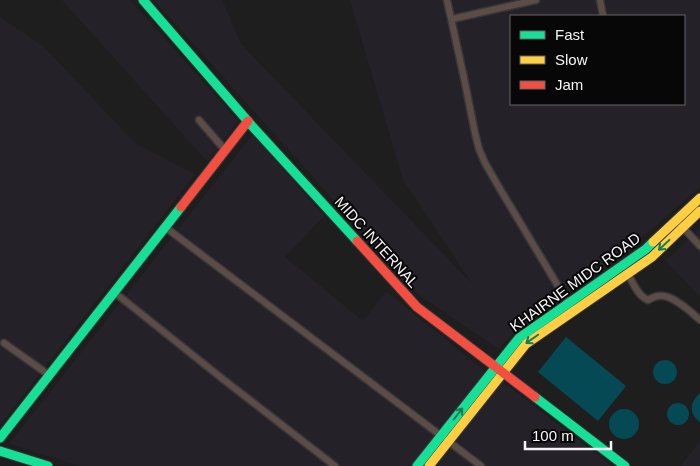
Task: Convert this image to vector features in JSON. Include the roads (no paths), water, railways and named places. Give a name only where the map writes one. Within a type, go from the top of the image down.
[{"type":"street","name":"MIDC INTERNAL","points":[[143,0],[248,121],[417,307],[625,466]]},
{"type":"street","points":[[447,0],[479,149],[496,183],[571,307]]},
{"type":"street","points":[[452,18],[536,0]]},
{"type":"street","points":[[600,0],[603,15]]},
{"type":"street","points":[[200,120],[225,150]]},
{"type":"street","points":[[0,438],[248,121]]},
{"type":"street","name":"KHAIRNE MIDC ROAD","points":[[429,466],[445,439],[500,369],[518,338],[628,274],[652,257],[700,198]]},
{"type":"street","name":"KHAIRNE MIDC ROAD","points":[[571,307],[646,249],[700,211]]},
{"type":"street","points":[[680,224],[700,246]]},
{"type":"street","points":[[165,227],[481,466]]},
{"type":"street","points":[[628,274],[644,298],[648,300],[662,295],[687,308],[700,320]]},
{"type":"street","points":[[114,292],[335,466]]},
{"type":"street","points":[[4,343],[49,375]]},
{"type":"street","name":"KHAIRNE MIDC ROAD","points":[[417,466],[445,439]]},
{"type":"street","points":[[0,448],[48,466]]},
{"type":"water","points":[[566,337],[626,386],[598,421],[538,372]]},
{"type":"water","points":[[665,360],[674,363],[677,372],[674,381],[665,384],[656,381],[653,372],[656,363]]},
{"type":"water","points":[[700,393],[700,422],[692,411],[692,404]]},
{"type":"water","points":[[678,403],[686,406],[689,414],[686,422],[678,425],[670,422],[667,414],[670,406]]},
{"type":"water","points":[[624,409],[630,410],[638,418],[638,430],[630,438],[624,439],[618,438],[610,430],[609,424],[610,418],[618,410]]}]
